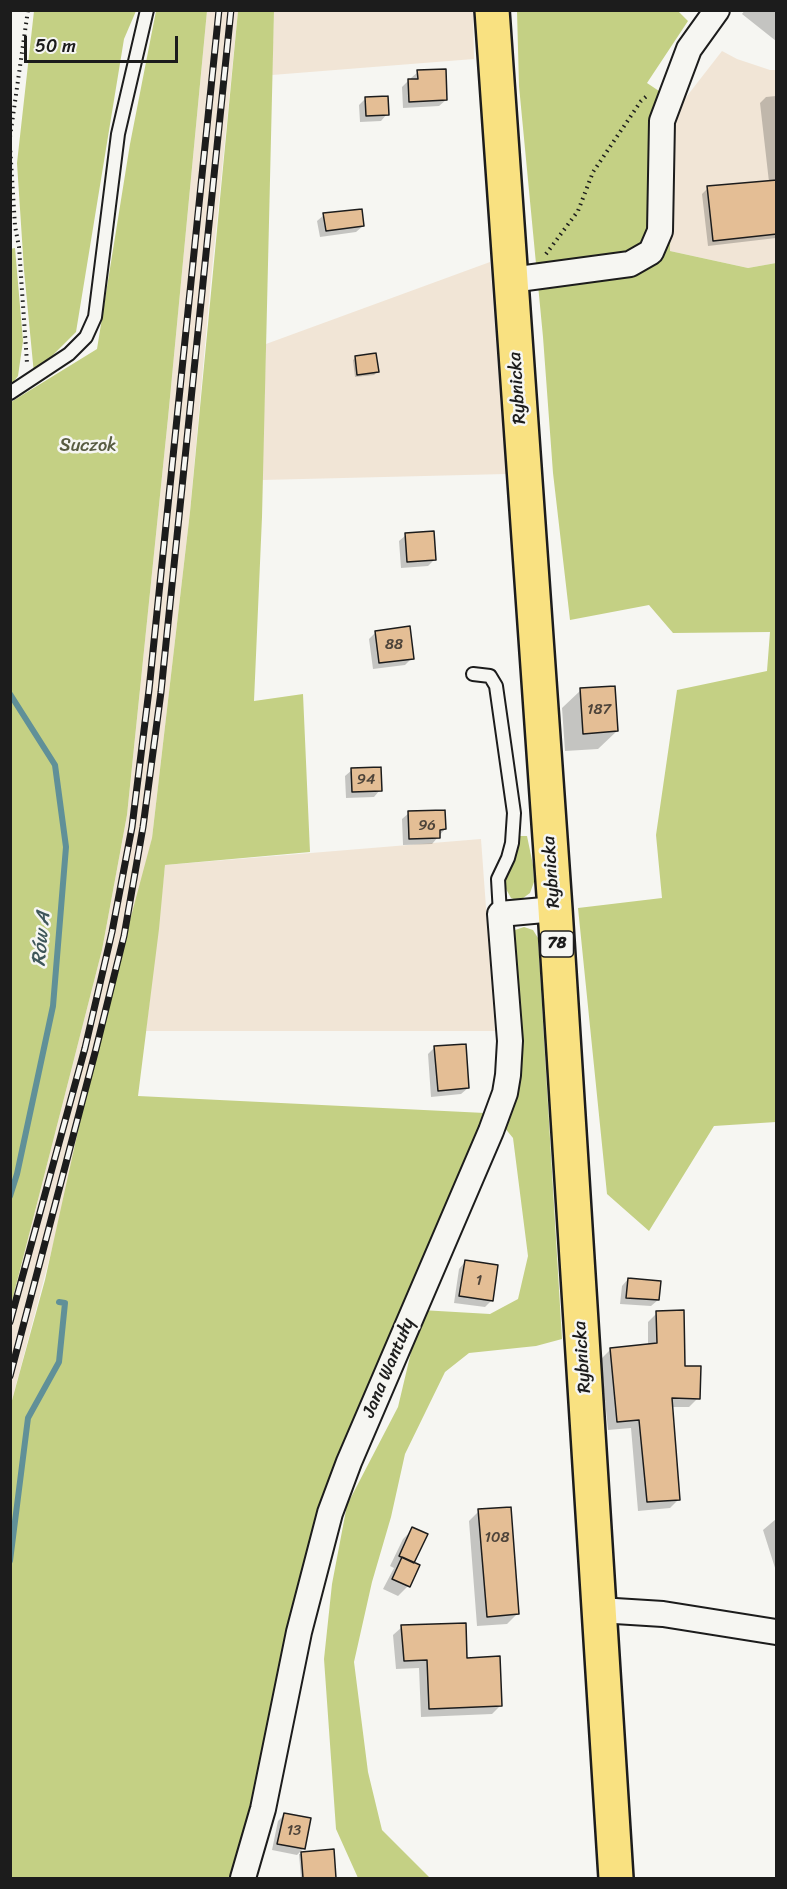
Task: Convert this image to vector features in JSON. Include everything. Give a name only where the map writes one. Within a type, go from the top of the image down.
[{"type":"main road","name":"Rybnicka","points":[[492,10],[555,909],[616,1878]]},
{"type":"street","points":[[511,280],[630,264],[651,252],[660,231],[662,121],[689,49],[717,10]]},
{"type":"street","points":[[500,914],[555,909]]},
{"type":"street","name":"Jana Wantuły","points":[[243,1878],[263,1809],[299,1632],[330,1513],[348,1462],[491,1131],[505,1092],[510,1041],[500,914]]},
{"type":"street","points":[[599,1610],[663,1614],[777,1632]]},
{"type":"lane","points":[[10,393],[69,354],[86,337],[95,317],[118,134],[147,10]]},
{"type":"lane","points":[[473,674],[490,676],[496,686],[514,813],[512,843],[498,879],[500,914]]},
{"type":"path","points":[[10,137],[28,10]]},
{"type":"path","points":[[544,258],[578,211],[593,172],[641,101],[650,94]]},
{"type":"path","points":[[10,145],[28,367]]},
{"type":"shaded area","points":[[207,11],[238,11],[190,512],[152,838],[109,1033],[11,1404],[11,1305],[102,950],[127,815]]},
{"type":"shaded area","points":[[274,11],[473,11],[474,59],[272,75]]},
{"type":"shaded area","points":[[722,51],[737,59],[776,70],[776,263],[748,268],[670,251],[672,126],[680,105]]},
{"type":"shaded area","points":[[490,262],[506,474],[262,480],[266,344]]},
{"type":"shaded area","points":[[481,839],[495,1031],[146,1031],[165,865]]},
{"type":"green space","points":[[34,11],[136,11],[124,39],[76,332],[34,374],[17,163]]},
{"type":"green space","name":"Suczok","points":[[156,11],[207,11],[127,815],[102,950],[11,1305],[11,402],[97,349],[130,144]]},
{"type":"green space","points":[[238,11],[274,11],[262,517],[254,701],[303,694],[310,852],[165,865],[138,1096],[485,1113],[328,1483],[284,1658],[236,1878],[11,1878],[11,1404],[45,1280],[99,1036],[152,838],[190,512]]},
{"type":"green space","points":[[517,11],[678,11],[688,21],[647,83],[680,105],[672,126],[670,251],[748,268],[776,263],[776,1122],[714,1126],[649,1231],[607,1194],[578,908],[662,898],[656,835],[677,690],[767,671],[770,632],[673,633],[649,605],[570,620],[553,473],[543,337],[519,86]]},
{"type":"green space","points":[[15,248],[23,341],[18,376],[11,385],[10,249]]},
{"type":"green space","points":[[516,836],[527,836],[534,882],[530,893],[519,901],[511,898],[504,878],[515,861]]},
{"type":"green space","points":[[524,927],[533,930],[538,938],[562,1339],[536,1346],[469,1353],[445,1372],[405,1454],[354,1662],[368,1772],[382,1830],[430,1878],[358,1878],[336,1829],[324,1659],[332,1584],[347,1505],[398,1407],[421,1310],[490,1314],[518,1299],[528,1256],[513,1138],[504,1127],[511,944],[515,930]]},
{"type":"building","points":[[446,69],[447,100],[409,102],[408,79],[418,79],[417,70]]},
{"type":"building","points":[[388,96],[389,115],[366,116],[365,97]]},
{"type":"building","points":[[777,180],[777,234],[713,241],[707,186]]},
{"type":"building","points":[[362,209],[364,226],[326,231],[323,213]]},
{"type":"building","points":[[376,353],[379,372],[357,375],[355,356]]},
{"type":"building","points":[[434,531],[436,560],[407,562],[405,533]]},
{"type":"building","points":[[410,626],[414,659],[379,663],[375,631]]},
{"type":"building","points":[[615,686],[618,731],[583,734],[580,688]]},
{"type":"building","points":[[381,767],[382,791],[352,792],[351,768]]},
{"type":"building","points":[[445,810],[446,829],[440,830],[440,838],[409,839],[408,811]]},
{"type":"building","points":[[466,1044],[469,1088],[438,1091],[434,1046]]},
{"type":"building","points":[[465,1260],[498,1265],[493,1301],[459,1296]]},
{"type":"building","points":[[628,1278],[661,1281],[659,1300],[626,1298]]},
{"type":"building","points":[[684,1310],[685,1366],[701,1366],[700,1399],[672,1398],[680,1500],[647,1502],[639,1420],[617,1422],[610,1348],[657,1343],[656,1311]]},
{"type":"building","points":[[511,1507],[519,1614],[487,1617],[478,1509]]},
{"type":"building","points":[[412,1527],[428,1534],[414,1563],[399,1556]]},
{"type":"building","points":[[402,1557],[420,1565],[410,1587],[392,1579]]},
{"type":"building","points":[[466,1623],[467,1658],[500,1656],[502,1706],[429,1709],[427,1660],[404,1661],[401,1625]]},
{"type":"building","points":[[284,1813],[311,1818],[305,1849],[277,1844]]},
{"type":"building","points":[[334,1849],[336,1878],[303,1878],[301,1852]]},
{"type":"waterway","name":"Rów A","points":[[10,694],[55,765],[66,847],[53,1006],[17,1174],[10,1196]]},
{"type":"waterway","name":"Rów A","points":[[10,1561],[28,1418],[59,1362],[65,1303],[59,1302]]},
{"type":"railway","points":[[10,1322],[85,1048],[112,932],[132,827],[149,690],[219,10]]},
{"type":"railway","points":[[10,1376],[124,936],[143,827],[161,692],[231,10]]}]
